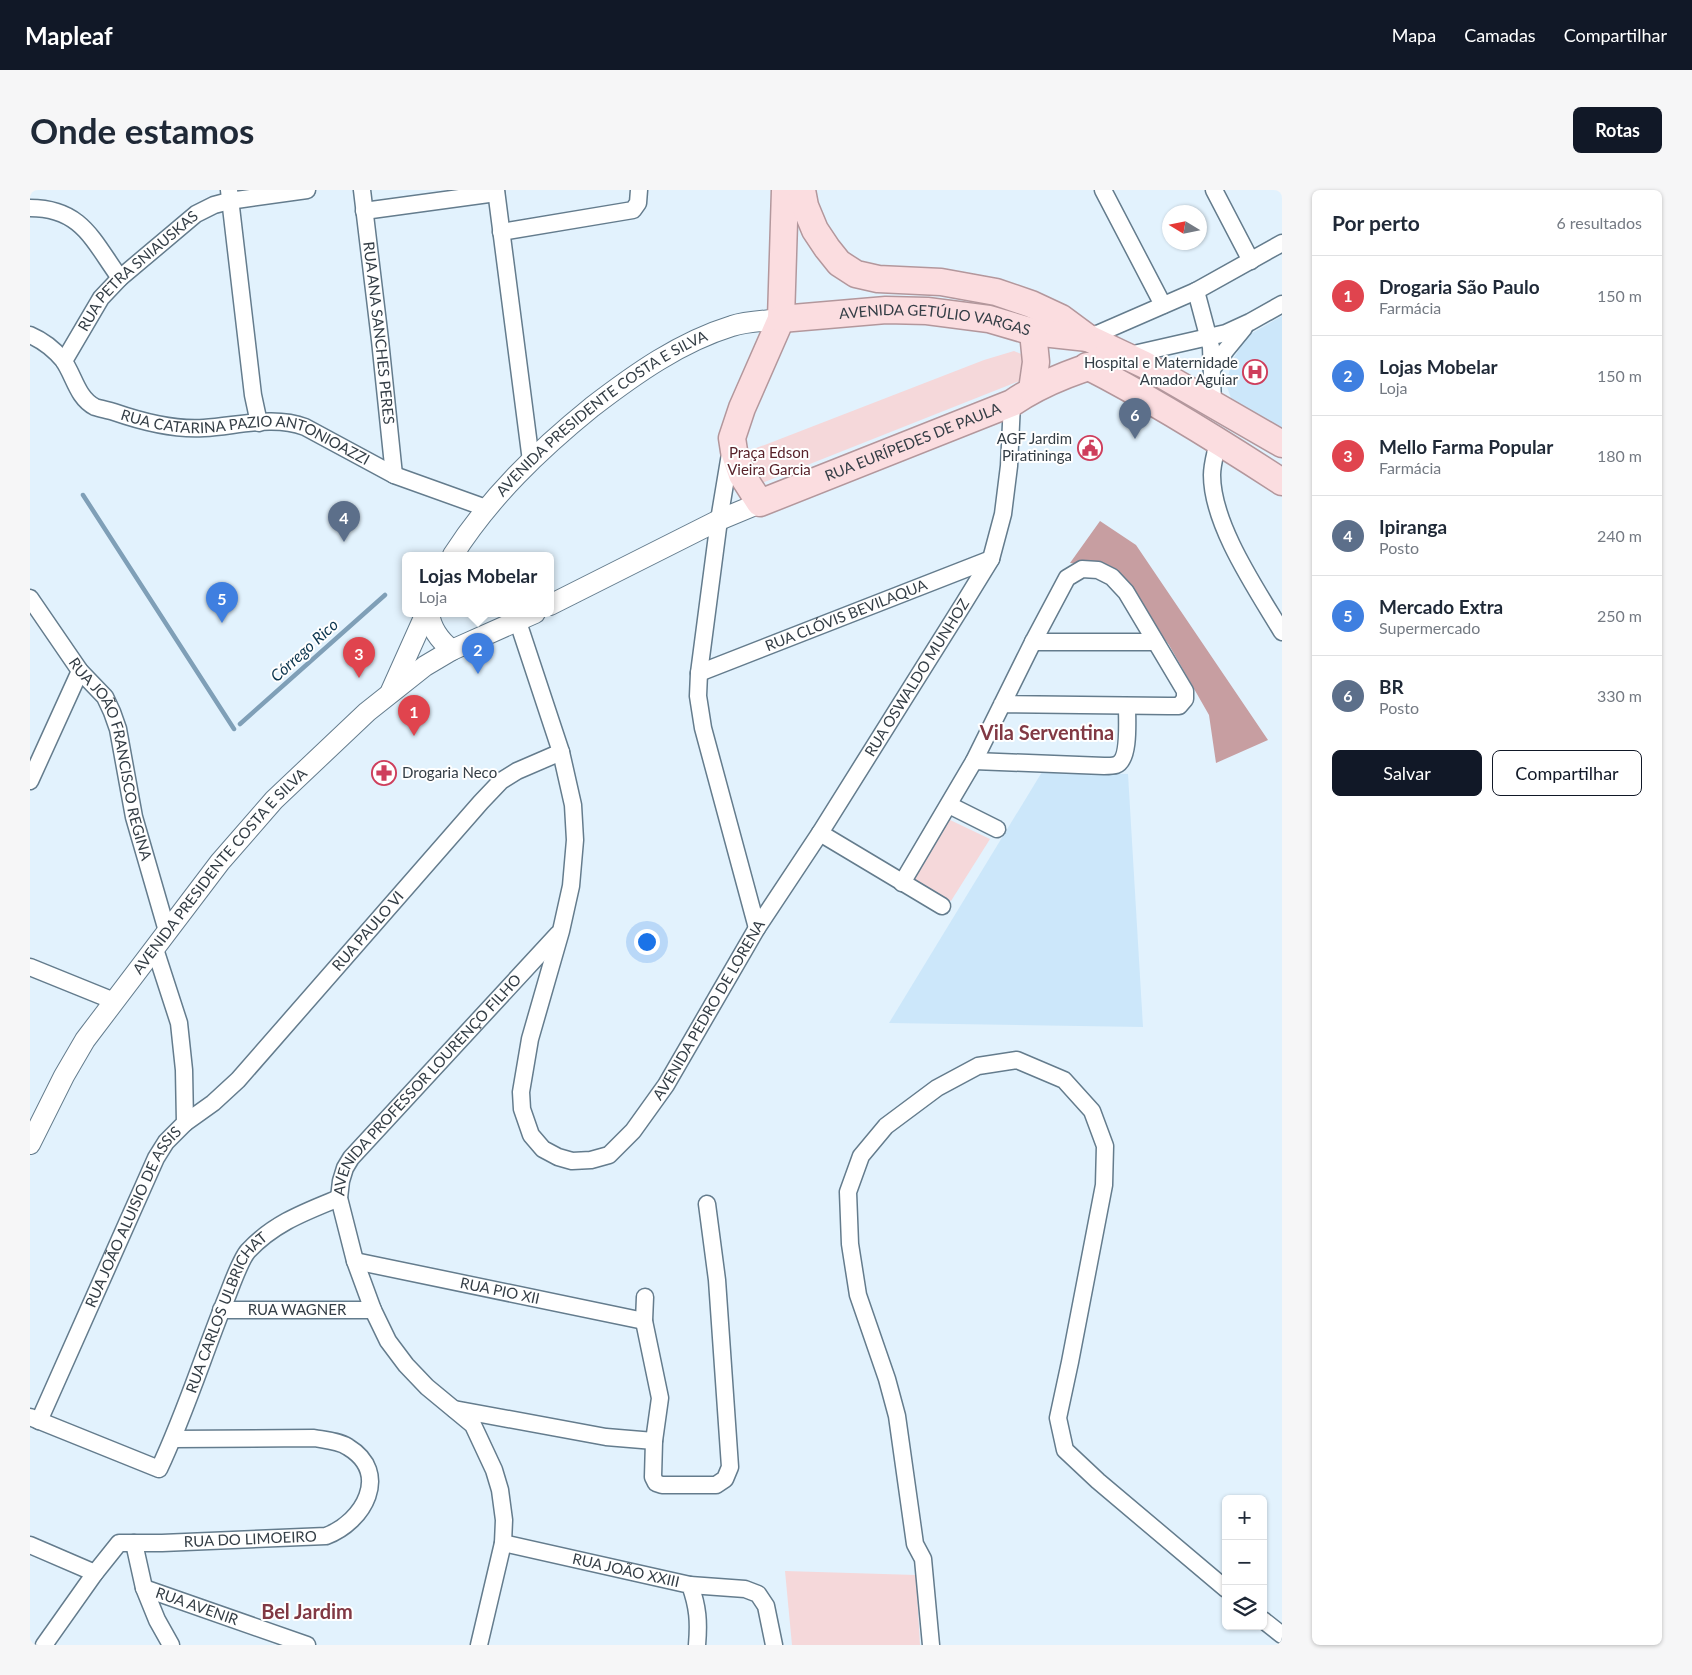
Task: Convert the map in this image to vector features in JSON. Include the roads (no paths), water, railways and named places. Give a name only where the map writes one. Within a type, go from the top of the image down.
[{"type":"main road","points":[[781,319],[786,190]]},
{"type":"main road","name":"AVENIDA GETÚLIO VARGAS","points":[[802,190],[815,230],[839,264],[856,274],[878,279],[942,282],[996,292],[1031,304],[1061,318],[1088,338],[1145,365],[1282,444]]},
{"type":"main road","name":"AVENIDA GETÚLIO VARGAS","points":[[781,319],[886,310],[927,311],[989,319],[1033,332],[1088,338]]},
{"type":"main road","name":"AVENIDA PEDRO DE LORENA","points":[[760,503],[737,464],[732,438],[742,408],[781,319]]},
{"type":"main road","points":[[1022,397],[1036,362],[1033,332]]},
{"type":"main road","name":"RUA EURÍPEDES DE PAULA","points":[[760,503],[1022,397],[1087,366],[1124,356]]},
{"type":"main road","points":[[1087,366],[1218,441],[1282,482]]},
{"type":"street","name":"RUA PETRA SNIAUSKAS","points":[[64,361],[101,298],[120,278],[196,214],[229,196],[307,190]]},
{"type":"street","name":"RUA ANA SANCHES PERES","points":[[362,190],[394,475]]},
{"type":"street","points":[[1103,190],[1163,305]]},
{"type":"street","points":[[1214,190],[1251,261]]},
{"type":"street","points":[[364,210],[496,192],[531,461]]},
{"type":"street","points":[[501,232],[633,210],[638,203],[639,194]]},
{"type":"street","points":[[229,196],[253,395],[259,423]]},
{"type":"street","points":[[30,208],[50,209],[72,217],[83,227],[120,278]]},
{"type":"street","points":[[1088,338],[1196,290],[1282,243]]},
{"type":"street","points":[[1196,290],[1210,337],[1213,405]]},
{"type":"street","name":"RUA EURÍPEDES DE PAULA","points":[[1124,356],[1226,333],[1282,304]]},
{"type":"street","name":"AVENIDA PRESIDENTE COSTA E SILVA","points":[[455,552],[486,508],[556,436],[645,368],[682,346],[733,326],[781,319]]},
{"type":"street","points":[[1212,370],[1236,337],[1250,322]]},
{"type":"street","name":"RUA CATARINA PAZIO ANTONIOAZZI","points":[[30,335],[45,342],[64,361],[82,395],[95,406],[128,417],[166,425],[201,428],[278,421],[293,422],[306,427],[394,475],[486,508]]},
{"type":"street","name":"RUA OSWALDO MUNHOZ","points":[[757,928],[820,833],[991,558],[1003,514],[1009,466],[1022,397]]},
{"type":"street","name":"AVENIDA PEDRO DE LORENA","points":[[561,931],[530,1039],[521,1101],[524,1119],[531,1135],[543,1149],[558,1157],[572,1161],[591,1160],[609,1155],[633,1131],[666,1085],[757,928],[703,728],[698,696],[699,672],[719,520],[732,438]]},
{"type":"street","points":[[1218,441],[1212,475],[1214,499],[1244,568],[1282,632]]},
{"type":"street","name":"RUA EURÍPEDES DE PAULA","points":[[554,603],[719,520],[760,503]]},
{"type":"street","name":"RUA CLÓVIS BEVILAQUA","points":[[699,672],[991,558]]},
{"type":"street","points":[[902,883],[974,761],[1002,704],[1033,642],[1067,578],[1082,569],[1098,570],[1112,577],[1126,592],[1184,691],[1185,699],[1179,706],[1128,707],[1002,704]]},
{"type":"street","name":"RUA JOÃO FRANCISCO REGINA","points":[[30,598],[80,671],[105,697],[115,720],[134,817],[168,931]]},
{"type":"street","name":"AVENIDA PRESIDENTE COSTA E SILVA","points":[[30,1144],[85,1040],[114,1001],[226,855],[274,800],[390,692],[425,617]]},
{"type":"street","points":[[428,617],[437,635],[452,650]]},
{"type":"street","points":[[390,692],[425,666],[452,650],[526,617],[573,805],[575,840],[571,886],[561,931]]},
{"type":"street","points":[[1033,642],[1155,642]]},
{"type":"street","points":[[30,781],[80,671]]},
{"type":"street","points":[[974,761],[1117,765],[1124,759],[1128,707]]},
{"type":"street","name":"RUA PAULO VI","points":[[185,1123],[213,1103],[238,1080],[501,781],[517,771],[560,752]]},
{"type":"street","points":[[949,805],[997,830]]},
{"type":"street","points":[[820,833],[942,906]]},
{"type":"street","name":"AVENIDA PROFESSOR LOURENÇO FILHO","points":[[479,1645],[503,1543],[504,1520],[500,1490],[494,1470],[473,1425],[427,1387],[406,1365],[388,1341],[373,1310],[355,1261],[339,1198],[341,1181],[345,1168],[351,1158],[561,931]]},
{"type":"street","name":"RUA JOÃO ALUISIO DE ASSIS","points":[[35,1419],[156,1158],[166,1142],[185,1123],[184,1070],[178,1023],[155,950]]},
{"type":"street","points":[[30,967],[114,1001]]},
{"type":"street","points":[[931,1645],[923,1559],[915,1544],[897,1416],[887,1379],[858,1295],[850,1244],[848,1192],[861,1156],[886,1126],[937,1088],[978,1066],[1017,1060],[1064,1080],[1092,1111],[1105,1146],[1104,1185],[1058,1418],[1065,1450],[1098,1481],[1222,1586]]},
{"type":"street","name":"RUA CARLOS ULBRICHAT","points":[[35,1419],[159,1469],[173,1439],[221,1310],[246,1253],[266,1233],[290,1218],[339,1198]]},
{"type":"street","points":[[644,1297],[644,1320],[660,1398],[654,1441],[653,1477],[656,1483],[662,1485],[716,1485],[725,1479],[730,1467],[717,1280],[707,1204]]},
{"type":"street","name":"RUA PIO XII","points":[[355,1261],[644,1320]]},
{"type":"street","name":"RUA WAGNER","points":[[221,1310],[373,1310]]},
{"type":"street","points":[[454,1409],[606,1438],[654,1441]]},
{"type":"street","name":"RUA DO LIMOEIRO","points":[[127,1543],[326,1536],[338,1531],[351,1522],[366,1501],[370,1486],[368,1469],[359,1454],[346,1445],[314,1438],[173,1439]]},
{"type":"street","points":[[44,1645],[95,1573],[127,1543],[157,1620],[171,1645]]},
{"type":"street","name":"RUA JOÃO XXIII","points":[[503,1543],[690,1585],[696,1604],[699,1624],[698,1645]]},
{"type":"street","points":[[30,1545],[95,1573]]},
{"type":"street","points":[[690,1585],[744,1589],[758,1594],[766,1606],[774,1645]]},
{"type":"street","name":"RUA AVENIR","points":[[144,1588],[307,1645]]},
{"type":"street","points":[[1267,1623],[1282,1635]]},
{"type":"waterway","points":[[83,495],[234,729]]},
{"type":"waterway","name":"Córrego Rico","points":[[240,724],[385,595]]},
{"type":"place","name":"Hospital e Maternidade Amador Aguiar","points":[[1255,372]]},
{"type":"place","name":"BR","points":[[1135,439]]},
{"type":"place","name":"AGF Jardim Piratininga","points":[[1090,448]]},
{"type":"place","name":"Ipiranga","points":[[344,542]]},
{"type":"place","name":"Mercado Extra","points":[[222,623]]},
{"type":"place","name":"Lojas Mobelar","points":[[478,674]]},
{"type":"place","name":"Mello Farma Popular","points":[[359,678]]},
{"type":"place","name":"Drogaria São Paulo","points":[[414,736]]},
{"type":"place","name":"Drogaria Neco","points":[[384,773]]},
{"type":"district","name":"Vila Serventina","points":[[1047,733]]},
{"type":"district","name":"Bel Jardim","points":[[307,1612]]},
{"type":"park label","name":"Praça Edson Vieira Garcia","points":[[769,462]]}]
